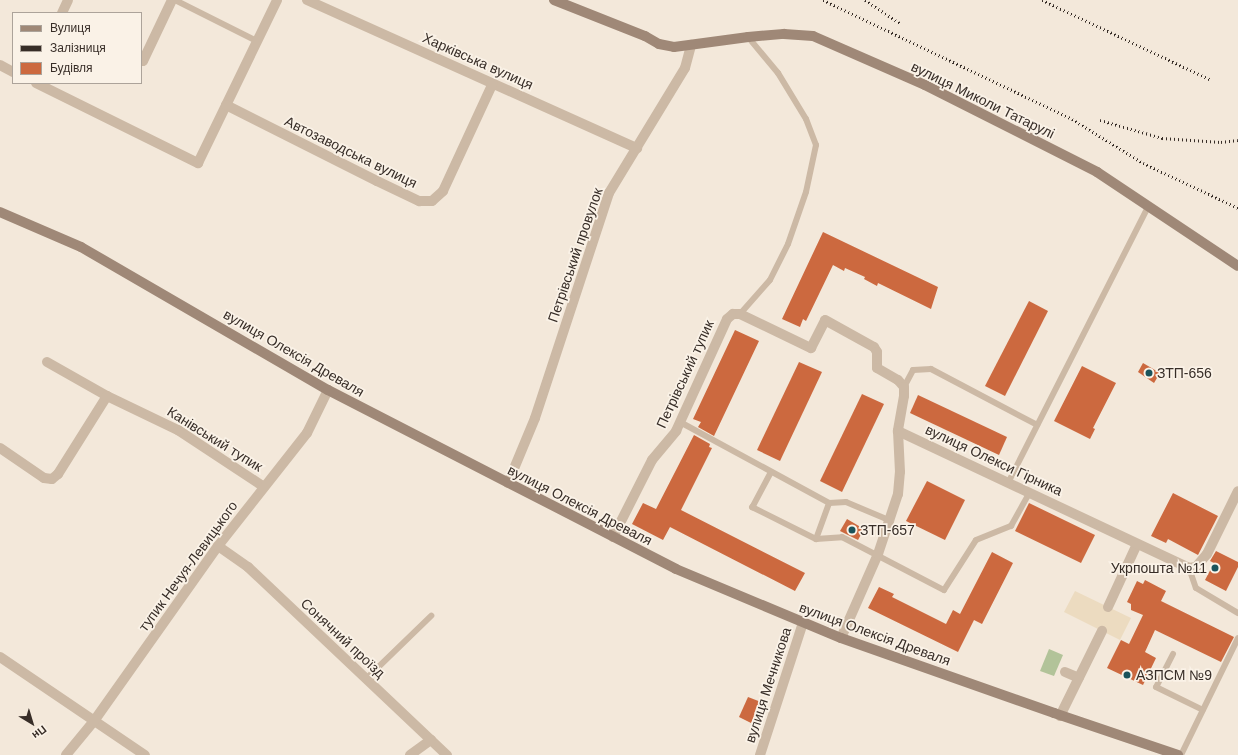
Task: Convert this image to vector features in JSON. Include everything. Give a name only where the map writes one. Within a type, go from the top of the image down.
[{"type":"street","points":[[62,12],[68,0]]},
{"type":"street","points":[[142,60],[173,0]]},
{"type":"street","points":[[38,84],[198,163],[276,0]]},
{"type":"street","name":"Харківська вулиця","points":[[307,0],[637,148]]},
{"type":"street","points":[[554,0],[645,36],[658,44],[674,47],[691,45]]},
{"type":"street","name":"вулиця Миколи Татарулі","points":[[691,45],[748,36],[784,34],[813,36],[926,85],[1097,172],[1238,266]]},
{"type":"street","name":"Петрівський провулок","points":[[508,483],[535,418],[609,193],[685,68],[691,45]]},
{"type":"street","points":[[0,66],[12,72]]},
{"type":"street","name":"Автозаводська вулиця","points":[[226,105],[418,201],[432,201],[443,190],[492,83]]},
{"type":"street","name":"вулиця Олексія Древаля","points":[[0,212],[81,247],[328,390],[676,570],[841,638],[1060,716],[1179,755]]},
{"type":"street","name":"Петрівський тупик","points":[[613,537],[652,460],[676,431],[727,319],[733,314],[740,314]]},
{"type":"street","points":[[740,314],[811,348],[825,320],[874,347],[878,368],[898,380],[904,387],[904,396],[898,431],[900,472],[898,494],[891,521],[878,554],[841,638]]},
{"type":"street","name":"Канівський тупик","points":[[47,362],[107,396],[178,430],[264,487]]},
{"type":"street","name":"тупик Нечуя-Левицького","points":[[66,755],[94,721],[218,546],[307,433],[328,390]]},
{"type":"street","points":[[0,448],[44,478],[52,479],[58,474],[107,396]]},
{"type":"street","name":"вулиця Олекси Гірника","points":[[898,431],[1009,481],[1189,568]]},
{"type":"street","points":[[1189,568],[1196,567],[1205,558],[1238,491]]},
{"type":"street","points":[[1108,607],[1137,544]]},
{"type":"street","name":"Сонячний проїзд","points":[[218,546],[248,567],[447,755]]},
{"type":"street","name":"вулиця Мечникова","points":[[760,755],[803,623]]},
{"type":"street","points":[[1060,716],[1102,631]]},
{"type":"street","points":[[0,657],[145,755]]},
{"type":"street","points":[[1065,672],[1079,678]]},
{"type":"street","points":[[410,755],[430,740]]},
{"type":"lane","points":[[173,0],[257,41]]},
{"type":"lane","points":[[740,314],[770,280],[788,244],[806,192],[816,145],[806,119],[778,73],[748,36]]},
{"type":"lane","points":[[1009,481],[1148,207]]},
{"type":"lane","points":[[904,387],[913,370],[931,369],[1037,425]]},
{"type":"lane","points":[[680,422],[828,504],[846,502],[891,521]]},
{"type":"lane","points":[[771,472],[752,507],[816,539],[842,537],[878,554],[944,590],[976,540],[1011,526],[1030,492]]},
{"type":"lane","points":[[816,539],[828,504]]},
{"type":"lane","points":[[1189,568],[1196,588],[1238,613]]},
{"type":"lane","points":[[366,679],[431,616]]},
{"type":"lane","points":[[1179,755],[1238,638]]},
{"type":"lane","points":[[1173,654],[1156,687],[1203,710]]},
{"type":"green space","points":[[1049,649],[1063,655],[1054,676],[1040,671]]},
{"type":"shaded area","points":[[1075,591],[1131,618],[1120,640],[1064,612]]},
{"type":"building","points":[[823,232],[938,287],[931,309],[878,283],[877,286],[864,279],[865,277],[845,268],[844,271],[833,265],[806,321],[803,319],[800,327],[782,319]]},
{"type":"building","points":[[1029,301],[1048,311],[1005,396],[985,386]]},
{"type":"building","points":[[735,330],[759,341],[714,436],[698,427],[701,422],[693,419]]},
{"type":"building","points":[[799,362],[822,372],[780,461],[757,450]]},
{"type":"building","name":"ЗТП-656","points":[[1143,363],[1160,373],[1154,383],[1138,372]]},
{"type":"building","points":[[1082,366],[1116,383],[1093,428],[1095,429],[1090,439],[1054,421]]},
{"type":"building","points":[[862,394],[884,404],[842,492],[820,481]]},
{"type":"building","points":[[918,395],[1007,437],[999,455],[910,413]]},
{"type":"building","points":[[694,435],[710,444],[709,447],[712,448],[681,510],[805,573],[795,591],[670,527],[663,540],[632,524],[643,503],[656,509]]},
{"type":"building","points":[[927,481],[965,500],[945,540],[906,521]]},
{"type":"building","points":[[1173,493],[1218,516],[1198,555],[1168,539],[1166,543],[1151,536]]},
{"type":"building","points":[[1029,503],[1095,535],[1081,563],[1015,531]]},
{"type":"building","name":"ЗТП-657","points":[[847,519],[864,529],[858,540],[840,531]]},
{"type":"building","points":[[1216,551],[1238,562],[1238,567],[1226,591],[1205,580],[1214,563],[1210,561]]},
{"type":"building","points":[[992,552],[1013,563],[982,624],[974,620],[958,652],[868,608],[879,587],[894,594],[892,597],[946,624],[953,610],[960,614]]},
{"type":"building","points":[[1145,580],[1166,591],[1161,601],[1234,637],[1221,662],[1155,630],[1145,652],[1156,658],[1143,685],[1107,668],[1121,640],[1129,644],[1143,615],[1131,610],[1131,604],[1127,602],[1137,581],[1143,584]]},
{"type":"building","points":[[748,697],[761,702],[751,723],[739,717]]},
{"type":"railway","points":[[823,0],[1072,119],[1143,163],[1238,208]]},
{"type":"railway","points":[[865,0],[901,24]]},
{"type":"railway","points":[[1042,0],[1211,80]]},
{"type":"railway","points":[[1100,120],[1162,138],[1221,142],[1238,140]]},
{"type":"place","name":"ЗТП-656","points":[[1149,373]]},
{"type":"place","name":"ЗТП-657","points":[[852,530]]},
{"type":"place","name":"Укрпошта №11","points":[[1215,568]]},
{"type":"place","name":"АЗПСМ №9","points":[[1127,675]]}]
